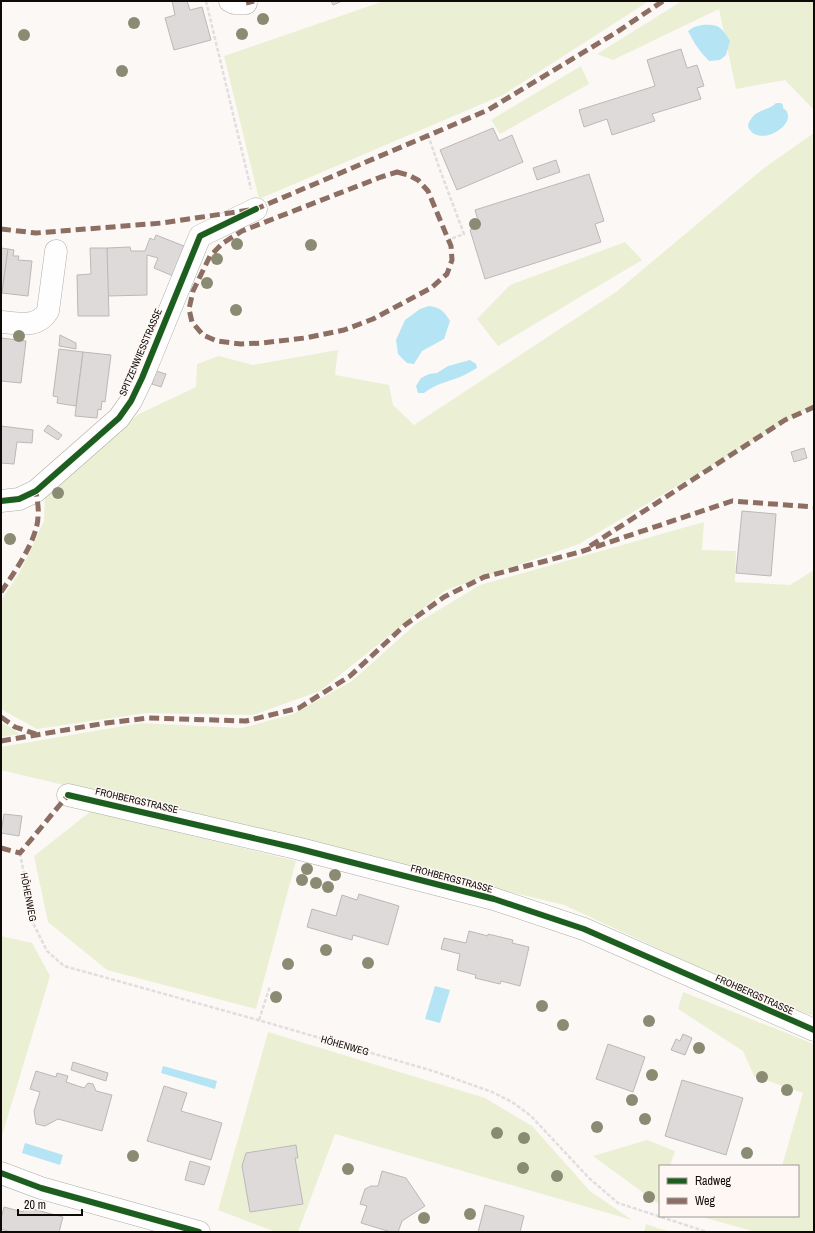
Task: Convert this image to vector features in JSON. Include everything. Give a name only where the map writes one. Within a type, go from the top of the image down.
[{"type":"street","name":"SPITZENWIESSTRASSE","points":[[1,501],[19,499],[36,491],[119,418],[131,401],[142,378],[200,236],[256,209]]},
{"type":"street","points":[[1,322],[29,324],[44,318],[48,311],[56,250]]},
{"type":"street","name":"FROHBERGSTRASSE","points":[[68,795],[296,848],[494,899],[584,929],[814,1030]]},
{"type":"street","points":[[1,1173],[41,1188],[199,1232]]},
{"type":"path","points":[[206,1],[256,209]]},
{"type":"path","points":[[428,135],[464,234],[448,240]]},
{"type":"path","points":[[259,1020],[270,986]]},
{"type":"green space","points":[[384,1],[649,1],[503,95],[259,199],[224,56]]},
{"type":"green space","points":[[682,1],[814,1],[814,110],[785,80],[736,89],[719,9],[613,60],[597,54]]},
{"type":"green space","points":[[581,66],[589,84],[500,134],[491,120]]},
{"type":"green space","points":[[814,133],[814,405],[579,544],[446,590],[320,691],[253,715],[146,713],[37,729],[1,709],[1,600],[20,572],[44,521],[45,495],[73,465],[139,414],[196,387],[197,364],[219,356],[253,365],[338,350],[335,375],[389,385],[393,405],[414,425],[616,292],[764,168]]},
{"type":"green space","points":[[625,242],[642,260],[498,346],[477,319],[510,285]]},
{"type":"green space","points":[[704,522],[702,550],[736,551],[735,582],[790,585],[814,570],[814,1016],[776,1003],[564,905],[1,770],[1,747],[141,723],[242,728],[293,714],[352,681],[417,623],[480,585]]},
{"type":"green space","points":[[1,722],[20,734],[1,737]]},
{"type":"green space","points":[[91,811],[296,861],[256,1009],[107,970],[48,922],[34,856]]},
{"type":"green space","points":[[1,936],[32,943],[50,976],[1,1139]]},
{"type":"green space","points":[[683,992],[814,1044],[814,1232],[756,1232],[703,1217],[799,1217],[799,1165],[782,1165],[803,1093],[754,1076],[743,1051],[678,1009]]},
{"type":"green space","points":[[268,1032],[485,1098],[532,1126],[590,1191],[632,1220],[335,1134],[298,1232],[276,1232],[218,1210]]},
{"type":"green space","points":[[647,1140],[675,1151],[670,1165],[659,1165],[659,1204],[593,1156]]},
{"type":"green space","points":[[646,1224],[670,1232],[644,1232]]},
{"type":"water","points":[[702,25],[719,27],[730,41],[726,55],[720,60],[709,61],[697,47],[688,31],[694,27]]},
{"type":"water","points":[[776,103],[781,103],[783,105],[783,108],[788,113],[788,119],[784,125],[771,134],[763,136],[756,135],[748,128],[750,120],[760,111]]},
{"type":"water","points":[[429,306],[442,310],[450,321],[444,339],[422,351],[414,364],[407,363],[398,354],[396,340],[405,320],[420,309]]},
{"type":"water","points":[[470,360],[476,364],[477,368],[460,377],[437,385],[424,393],[418,393],[416,386],[421,378],[429,374],[437,373],[448,366]]},
{"type":"water","points":[[435,986],[450,990],[440,1023],[425,1019]]},
{"type":"water","points":[[163,1066],[217,1081],[215,1089],[161,1073]]},
{"type":"water","points":[[25,1143],[63,1155],[60,1165],[22,1153]]},
{"type":"building","points":[[172,1],[187,1],[190,10],[202,7],[211,40],[174,50],[165,18],[175,15]]},
{"type":"building","points":[[331,1],[342,1],[333,5]]},
{"type":"building","points":[[681,49],[687,68],[697,65],[704,86],[697,88],[701,99],[652,114],[655,121],[612,135],[607,119],[584,127],[579,110],[655,86],[647,60]]},
{"type":"building","points":[[493,128],[499,141],[512,135],[523,162],[457,190],[440,150]]},
{"type":"building","points":[[556,160],[560,172],[537,180],[533,168]]},
{"type":"building","points":[[589,174],[604,221],[595,224],[601,242],[485,279],[470,230],[480,227],[475,210]]},
{"type":"building","points":[[156,235],[184,246],[173,276],[154,268],[158,258],[147,255],[147,295],[108,296],[107,248],[130,247],[131,251],[145,251],[150,238],[154,240]]},
{"type":"building","points":[[1,248],[8,249],[2,293],[1,293]]},
{"type":"building","points":[[90,248],[107,248],[109,316],[78,316],[77,275],[91,274]]},
{"type":"building","points":[[8,249],[14,250],[13,256],[19,256],[18,260],[32,261],[28,296],[2,293]]},
{"type":"building","points":[[60,335],[76,343],[76,349],[59,346]]},
{"type":"building","points":[[1,338],[26,341],[21,383],[1,381]]},
{"type":"building","points":[[59,349],[83,352],[76,406],[57,403],[58,397],[53,396]]},
{"type":"building","points":[[83,352],[111,355],[105,402],[102,401],[101,410],[98,409],[97,418],[75,416]]},
{"type":"building","points":[[156,371],[166,374],[161,387],[152,384]]},
{"type":"building","points":[[48,425],[62,435],[58,440],[44,431]]},
{"type":"building","points":[[1,426],[33,430],[32,443],[17,442],[14,464],[1,463]]},
{"type":"building","points":[[804,448],[807,458],[794,462],[791,452]]},
{"type":"building","points":[[742,511],[776,514],[771,576],[736,573]]},
{"type":"building","points":[[4,814],[22,816],[19,836],[1,833]]},
{"type":"building","points":[[359,894],[399,906],[388,945],[353,935],[352,940],[307,927],[312,909],[336,916],[342,895],[357,900]]},
{"type":"building","points":[[469,931],[513,940],[512,943],[529,947],[520,986],[501,981],[500,984],[475,978],[476,975],[457,970],[460,954],[441,949],[444,938],[466,943]]},
{"type":"building","points":[[683,1034],[692,1038],[685,1055],[671,1050],[676,1039],[680,1041]]},
{"type":"building","points":[[608,1044],[645,1057],[633,1092],[596,1079]]},
{"type":"building","points":[[73,1062],[108,1073],[106,1081],[71,1070]]},
{"type":"building","points":[[36,1071],[56,1077],[57,1073],[68,1076],[66,1082],[84,1088],[88,1083],[93,1084],[96,1091],[112,1095],[102,1131],[58,1119],[45,1126],[36,1124],[34,1111],[40,1092],[30,1089]]},
{"type":"building","points":[[682,1080],[743,1098],[726,1155],[665,1136]]},
{"type":"building","points":[[164,1086],[187,1093],[181,1111],[222,1123],[211,1160],[147,1141]]},
{"type":"building","points":[[296,1145],[298,1158],[295,1158],[303,1204],[250,1212],[242,1166],[246,1153]]},
{"type":"building","points":[[190,1161],[210,1167],[204,1185],[185,1180]]},
{"type":"building","points":[[382,1171],[406,1178],[425,1206],[402,1221],[398,1232],[391,1232],[361,1223],[367,1206],[360,1204],[365,1189],[371,1186],[378,1186]]},
{"type":"building","points":[[485,1205],[524,1216],[520,1232],[478,1232]]},
{"type":"building","points":[[4,1207],[23,1212],[25,1207],[63,1217],[59,1232],[10,1232],[1,1229],[1,1219]]},
{"type":"marked path","points":[[246,3],[254,1]]},
{"type":"marked path","points":[[1,229],[36,233],[162,223],[256,209],[488,110],[617,32],[663,1]]},
{"type":"marked path","points":[[397,172],[418,180],[428,191],[451,246],[452,260],[447,274],[431,288],[373,319],[344,330],[305,338],[241,344],[217,341],[203,335],[192,322],[189,309],[193,291],[210,256],[223,243],[242,231],[397,172]]},
{"type":"marked path","points":[[590,546],[785,420],[814,407]]},
{"type":"marked path","points":[[1,592],[24,556],[34,535],[38,513],[36,491]]},
{"type":"marked path","points":[[1,741],[106,723],[149,718],[246,721],[299,708],[350,676],[405,625],[444,597],[484,577],[580,552],[732,501],[814,507]]},
{"type":"marked path","points":[[1,717],[15,727],[36,734]]},
{"type":"marked path","points":[[1,848],[20,853],[68,795]]},
{"type":"cycle path","points":[[1,501],[19,499],[36,491],[119,418],[131,401],[142,378],[200,236],[256,209]]},
{"type":"cycle path","points":[[68,795],[296,848],[494,899],[584,929],[814,1030]]},
{"type":"cycle path","points":[[1,1173],[41,1188],[199,1232]]}]
